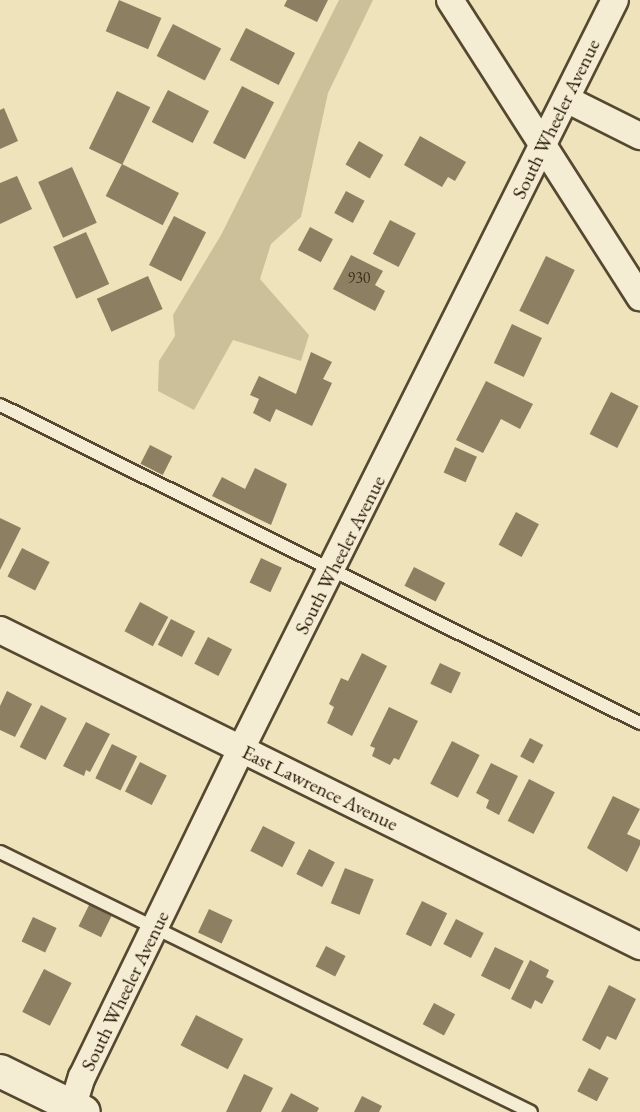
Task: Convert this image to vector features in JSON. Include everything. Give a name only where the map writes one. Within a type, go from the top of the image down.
[{"type":"street","points":[[450,0],[640,297]]},
{"type":"street","name":"South Wheeler Avenue","points":[[76,1110],[82,1077],[241,749],[615,0]]},
{"type":"street","points":[[566,99],[640,136]]},
{"type":"street","name":"East Lawrence Avenue","points":[[0,630],[640,946]]},
{"type":"street","points":[[0,1071],[76,1110]]},
{"type":"lane","points":[[0,405],[640,723]]},
{"type":"lane","points":[[0,852],[531,1112]]},
{"type":"shaded area","points":[[339,0],[373,0],[328,93],[301,217],[271,244],[260,279],[309,335],[301,361],[233,340],[194,410],[158,391],[159,361],[175,336],[173,315],[221,235]]},
{"type":"building","points":[[119,0],[161,18],[148,49],[106,31]]},
{"type":"building","points":[[287,0],[328,0],[317,22],[284,6]]},
{"type":"building","points":[[173,24],[221,49],[205,81],[157,56]]},
{"type":"building","points":[[246,28],[295,53],[279,85],[230,60]]},
{"type":"building","points":[[242,86],[274,102],[245,159],[213,143]]},
{"type":"building","points":[[168,90],[209,111],[193,143],[152,122]]},
{"type":"building","points":[[117,91],[150,107],[122,165],[89,149]]},
{"type":"building","points":[[4,108],[18,141],[0,149],[0,110]]},
{"type":"building","points":[[420,136],[466,162],[455,181],[448,177],[442,187],[404,165]]},
{"type":"building","points":[[359,141],[383,155],[370,178],[346,164]]},
{"type":"building","points":[[122,164],[179,193],[163,225],[106,196]]},
{"type":"building","points":[[72,167],[97,223],[63,238],[38,182]]},
{"type":"building","points":[[17,176],[32,209],[0,224],[0,183]]},
{"type":"building","points":[[346,191],[365,201],[353,223],[334,213]]},
{"type":"building","points":[[174,216],[206,232],[181,281],[149,265]]},
{"type":"building","points":[[390,220],[416,233],[399,267],[373,254]]},
{"type":"building","points":[[310,227],[333,239],[321,262],[298,250]]},
{"type":"building","points":[[86,232],[109,284],[76,299],[53,247]]},
{"type":"building","points":[[351,255],[383,271],[375,285],[385,291],[375,311],[333,289]]},
{"type":"building","points":[[546,256],[575,270],[548,325],[519,311]]},
{"type":"building","points":[[148,276],[163,309],[111,332],[97,299]]},
{"type":"building","points":[[512,324],[542,338],[524,377],[494,363]]},
{"type":"building","points":[[311,352],[332,362],[323,379],[332,383],[312,426],[276,409],[270,422],[253,413],[259,399],[250,395],[259,376],[296,394]]},
{"type":"building","points":[[486,381],[533,404],[520,429],[501,419],[483,453],[456,440]]},
{"type":"building","points":[[611,392],[639,406],[617,448],[590,434]]},
{"type":"building","points":[[150,445],[172,456],[163,475],[140,464]]},
{"type":"building","points":[[455,447],[477,457],[466,482],[444,473]]},
{"type":"building","points":[[255,468],[287,484],[271,525],[212,496],[222,477],[245,489]]},
{"type":"building","points":[[516,512],[539,524],[522,557],[499,545]]},
{"type":"building","points":[[0,518],[21,528],[0,570]]},
{"type":"building","points":[[22,548],[50,562],[35,591],[7,577]]},
{"type":"building","points":[[261,558],[282,568],[270,592],[250,582]]},
{"type":"building","points":[[414,567],[445,583],[436,602],[404,586]]},
{"type":"building","points":[[140,602],[168,617],[153,646],[125,631]]},
{"type":"building","points":[[171,619],[195,631],[182,657],[158,645]]},
{"type":"building","points":[[208,637],[232,649],[218,676],[194,664]]},
{"type":"building","points":[[362,653],[387,666],[352,736],[327,723],[334,707],[329,704],[341,678],[348,681]]},
{"type":"building","points":[[440,663],[461,673],[451,694],[430,684]]},
{"type":"building","points":[[7,691],[32,704],[15,737],[0,730],[0,706]]},
{"type":"building","points":[[41,705],[67,718],[46,760],[20,747]]},
{"type":"building","points":[[389,707],[418,721],[399,760],[394,758],[390,765],[372,756],[375,748],[370,746]]},
{"type":"building","points":[[86,722],[110,734],[90,772],[86,770],[84,776],[63,766]]},
{"type":"building","points":[[530,738],[543,745],[533,764],[520,757]]},
{"type":"building","points":[[452,741],[480,755],[458,798],[430,784]]},
{"type":"building","points":[[112,744],[137,756],[121,790],[95,778]]},
{"type":"building","points":[[140,762],[167,776],[152,805],[125,791]]},
{"type":"building","points":[[491,763],[518,776],[499,815],[486,808],[489,800],[476,793]]},
{"type":"building","points":[[529,779],[555,792],[534,834],[508,821]]},
{"type":"building","points":[[613,796],[640,809],[627,834],[640,840],[640,845],[627,872],[587,848]]},
{"type":"building","points":[[263,826],[295,842],[282,867],[250,851]]},
{"type":"building","points":[[309,849],[335,862],[322,887],[296,874]]},
{"type":"building","points":[[345,868],[374,880],[360,915],[331,903]]},
{"type":"building","points":[[422,901],[447,913],[431,947],[406,934]]},
{"type":"building","points":[[90,903],[112,914],[101,937],[79,926]]},
{"type":"building","points":[[209,909],[233,920],[222,944],[198,933]]},
{"type":"building","points":[[33,917],[57,928],[45,952],[22,941]]},
{"type":"building","points":[[456,919],[484,933],[471,958],[443,944]]},
{"type":"building","points":[[326,946],[346,956],[335,976],[316,966]]},
{"type":"building","points":[[495,947],[524,961],[510,990],[481,976]]},
{"type":"building","points":[[530,960],[549,970],[546,977],[554,981],[542,1004],[535,1000],[531,1009],[511,999]]},
{"type":"building","points":[[44,969],[72,983],[50,1026],[22,1012]]},
{"type":"building","points":[[609,985],[636,999],[616,1040],[607,1036],[600,1050],[582,1040]]},
{"type":"building","points":[[434,1003],[455,1014],[444,1035],[423,1024]]},
{"type":"building","points":[[196,1015],[243,1039],[228,1069],[181,1045]]},
{"type":"building","points":[[589,1068],[609,1078],[597,1101],[577,1091]]},
{"type":"building","points":[[244,1074],[273,1088],[261,1112],[226,1112]]},
{"type":"building","points":[[291,1093],[319,1108],[317,1112],[281,1112]]},
{"type":"building","points":[[362,1096],[382,1106],[379,1112],[354,1112]]}]
